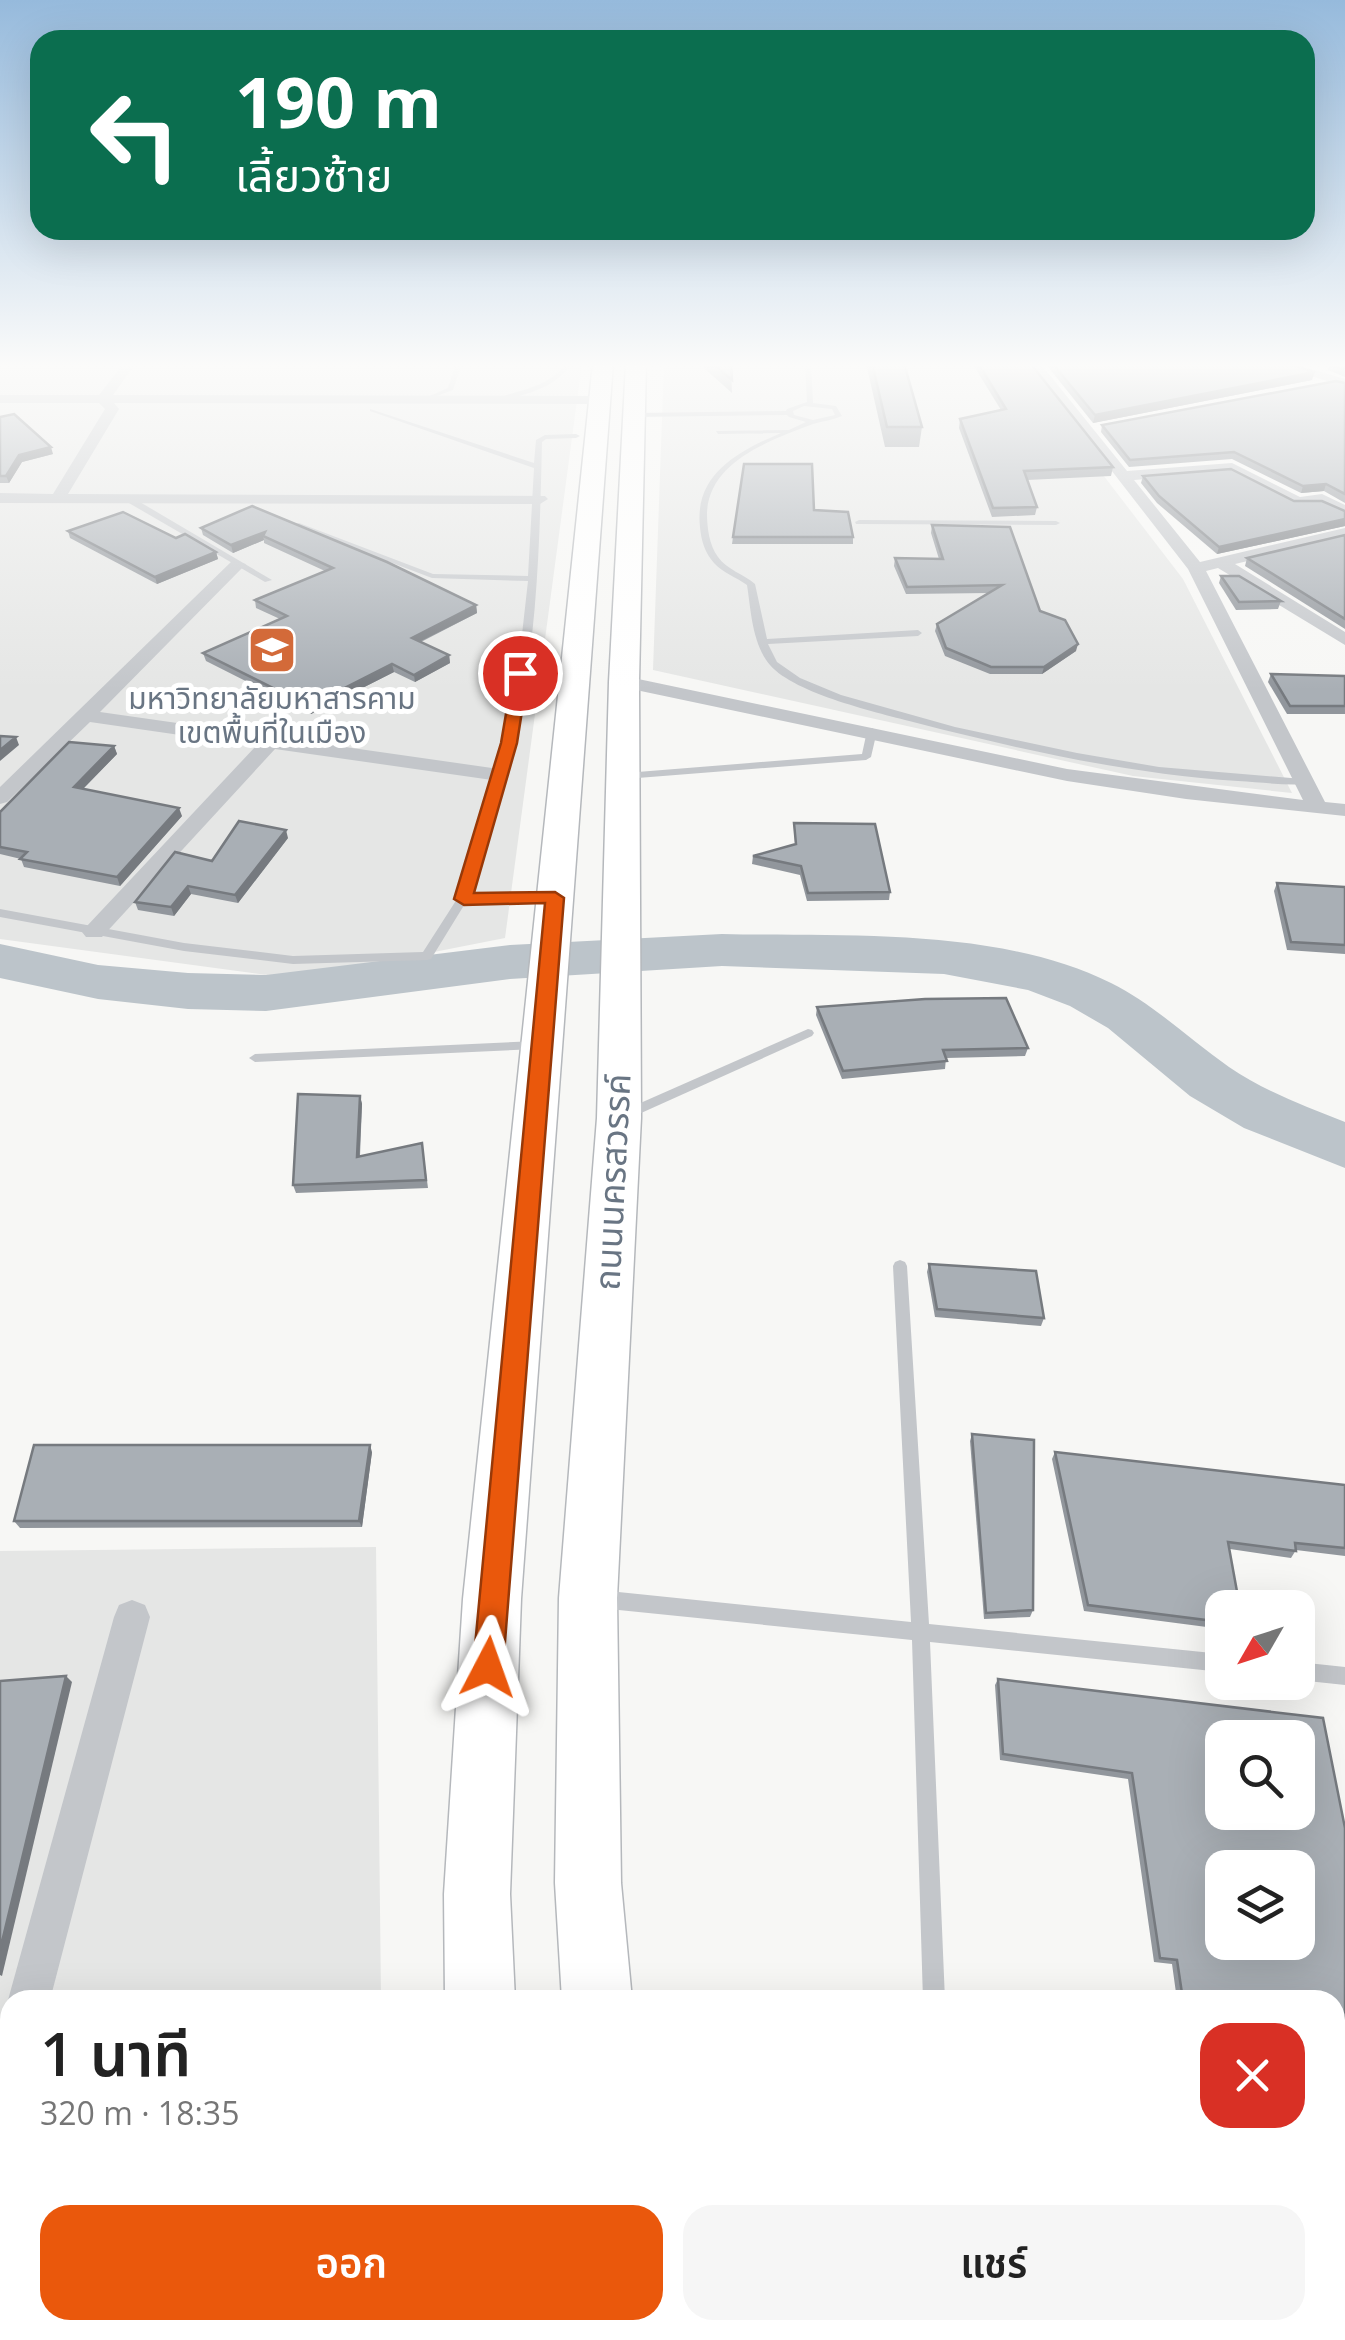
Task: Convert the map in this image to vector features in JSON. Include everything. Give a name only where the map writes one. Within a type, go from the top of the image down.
[{"type":"main road","points":[[480,1990],[478,1894],[486,1696],[592,472]]},
{"type":"main road","name":"ถนนนครสวรรค์","points":[[596,1990],[588,1883],[588,1598],[619,1118],[624,682],[632,472]]},
{"type":"main road","points":[[582,596],[628,596]]},
{"type":"street","points":[[58,498],[72,472]]},
{"type":"street","points":[[1121,472],[1196,568],[1317,807]]},
{"type":"street","points":[[1124,476],[1170,472]]},
{"type":"street","points":[[1242,472],[1298,502],[1322,499],[1345,510]]},
{"type":"street","points":[[0,498],[540,498]]},
{"type":"street","points":[[1196,568],[1345,533]]},
{"type":"street","points":[[1222,563],[1345,640]]},
{"type":"street","points":[[0,798],[238,564]]},
{"type":"street","points":[[624,682],[1086,777],[1160,790],[1345,810]]},
{"type":"street","points":[[86,716],[499,775]]},
{"type":"street","points":[[94,932],[272,741]]},
{"type":"street","points":[[32,1990],[132,1617]]},
{"type":"lane","points":[[0,913],[94,932],[293,960],[427,956],[464,899],[499,775],[518,690],[540,498],[538,472]]},
{"type":"lane","points":[[718,472],[708,486],[702,507],[704,535],[715,560],[751,584],[764,642],[774,665],[812,688],[937,725],[1144,768],[1303,782]]},
{"type":"lane","points":[[124,498],[268,580]]},
{"type":"lane","points":[[276,518],[432,576],[531,580]]},
{"type":"lane","points":[[859,522],[1056,524]]},
{"type":"lane","points":[[764,642],[918,633]]},
{"type":"lane","points":[[624,776],[866,757],[872,731]]},
{"type":"lane","points":[[464,899],[554,905]]},
{"type":"lane","points":[[619,1118],[808,1033]]},
{"type":"lane","points":[[255,1058],[541,1045]]},
{"type":"lane","points":[[900,1266],[921,1634],[934,1990]]},
{"type":"lane","points":[[588,1598],[1205,1662]]},
{"type":"lane","points":[[1315,1673],[1345,1676]]},
{"type":"shaded area","name":"มหาวิทยาลัยมหาสารคาม เขตพื้นที่ในเมือง","points":[[0,472],[567,472],[505,938],[297,979],[0,939]]},
{"type":"shaded area","points":[[660,472],[1101,472],[1183,579],[1292,793],[1133,776],[653,670]]},
{"type":"shaded area","points":[[376,1547],[381,1990],[0,1990],[0,1551]]},
{"type":"building","points":[[743,472],[812,472],[814,510],[848,512],[853,537],[733,537]]},
{"type":"building","points":[[980,472],[1024,472],[1037,507],[993,508]]},
{"type":"building","points":[[1237,472],[1294,501],[1322,501],[1345,511],[1345,519],[1219,547],[1159,496],[1143,476]]},
{"type":"building","points":[[1275,472],[1345,472],[1345,494],[1326,484],[1303,486]]},
{"type":"building","points":[[252,506],[387,562],[476,605],[412,638],[449,655],[414,675],[392,664],[309,706],[203,653],[287,616],[255,600],[333,568],[263,536],[265,532],[231,545],[201,528]]},
{"type":"building","points":[[123,512],[176,538],[185,534],[216,552],[155,577],[68,531]]},
{"type":"building","points":[[932,525],[1010,527],[1040,611],[1065,620],[1078,644],[1044,667],[991,667],[946,648],[937,624],[1002,585],[907,587],[895,558],[943,559]]},
{"type":"building","points":[[1345,535],[1345,619],[1247,558]]},
{"type":"building","points":[[1221,576],[1239,576],[1281,601],[1239,602]]},
{"type":"building","points":[[1271,674],[1345,676],[1345,706],[1290,706]]},
{"type":"building","points":[[0,736],[16,737],[0,750]]},
{"type":"building","points":[[69,742],[114,746],[74,787],[179,808],[117,877],[20,859],[27,852],[0,847],[0,812]]},
{"type":"building","points":[[239,821],[286,830],[235,895],[188,886],[171,907],[135,902],[175,852],[212,861]]},
{"type":"building","points":[[794,823],[875,824],[890,892],[808,893],[801,866],[753,856],[796,844]]},
{"type":"building","points":[[1277,883],[1345,887],[1345,945],[1291,942]]},
{"type":"building","points":[[1006,998],[1028,1048],[943,1050],[947,1061],[843,1071],[817,1007],[925,999]]},
{"type":"building","points":[[298,1094],[360,1096],[357,1157],[422,1143],[426,1180],[293,1185]]},
{"type":"building","points":[[929,1264],[1036,1271],[1044,1318],[937,1309]]},
{"type":"building","points":[[972,1434],[1034,1440],[1033,1610],[986,1613]]},
{"type":"building","points":[[34,1445],[370,1445],[359,1521],[14,1521]]},
{"type":"building","points":[[1055,1452],[1345,1485],[1345,1548],[1295,1543],[1296,1551],[1228,1542],[1237,1590],[1205,1590],[1205,1620],[1088,1605]]},
{"type":"building","points":[[66,1676],[0,1950],[0,1681]]},
{"type":"building","points":[[998,1679],[1323,1718],[1345,1828],[1345,1990],[1182,1990],[1177,1960],[1160,1958],[1132,1773],[1003,1754]]},
{"type":"waterway","points":[[0,961],[98,982],[188,991],[266,993],[510,962],[722,950],[944,957],[1039,975],[1089,994],[1127,1015],[1210,1082],[1264,1113],[1345,1146]]},
{"type":"place","name":"มหาวิทยาลัยมหาสารคาม เขตพื้นที่ในเมือง","points":[[272,650]]},
{"type":"route","points":[[488,1667],[555,898],[464,899],[509,743],[520,673]]}]
